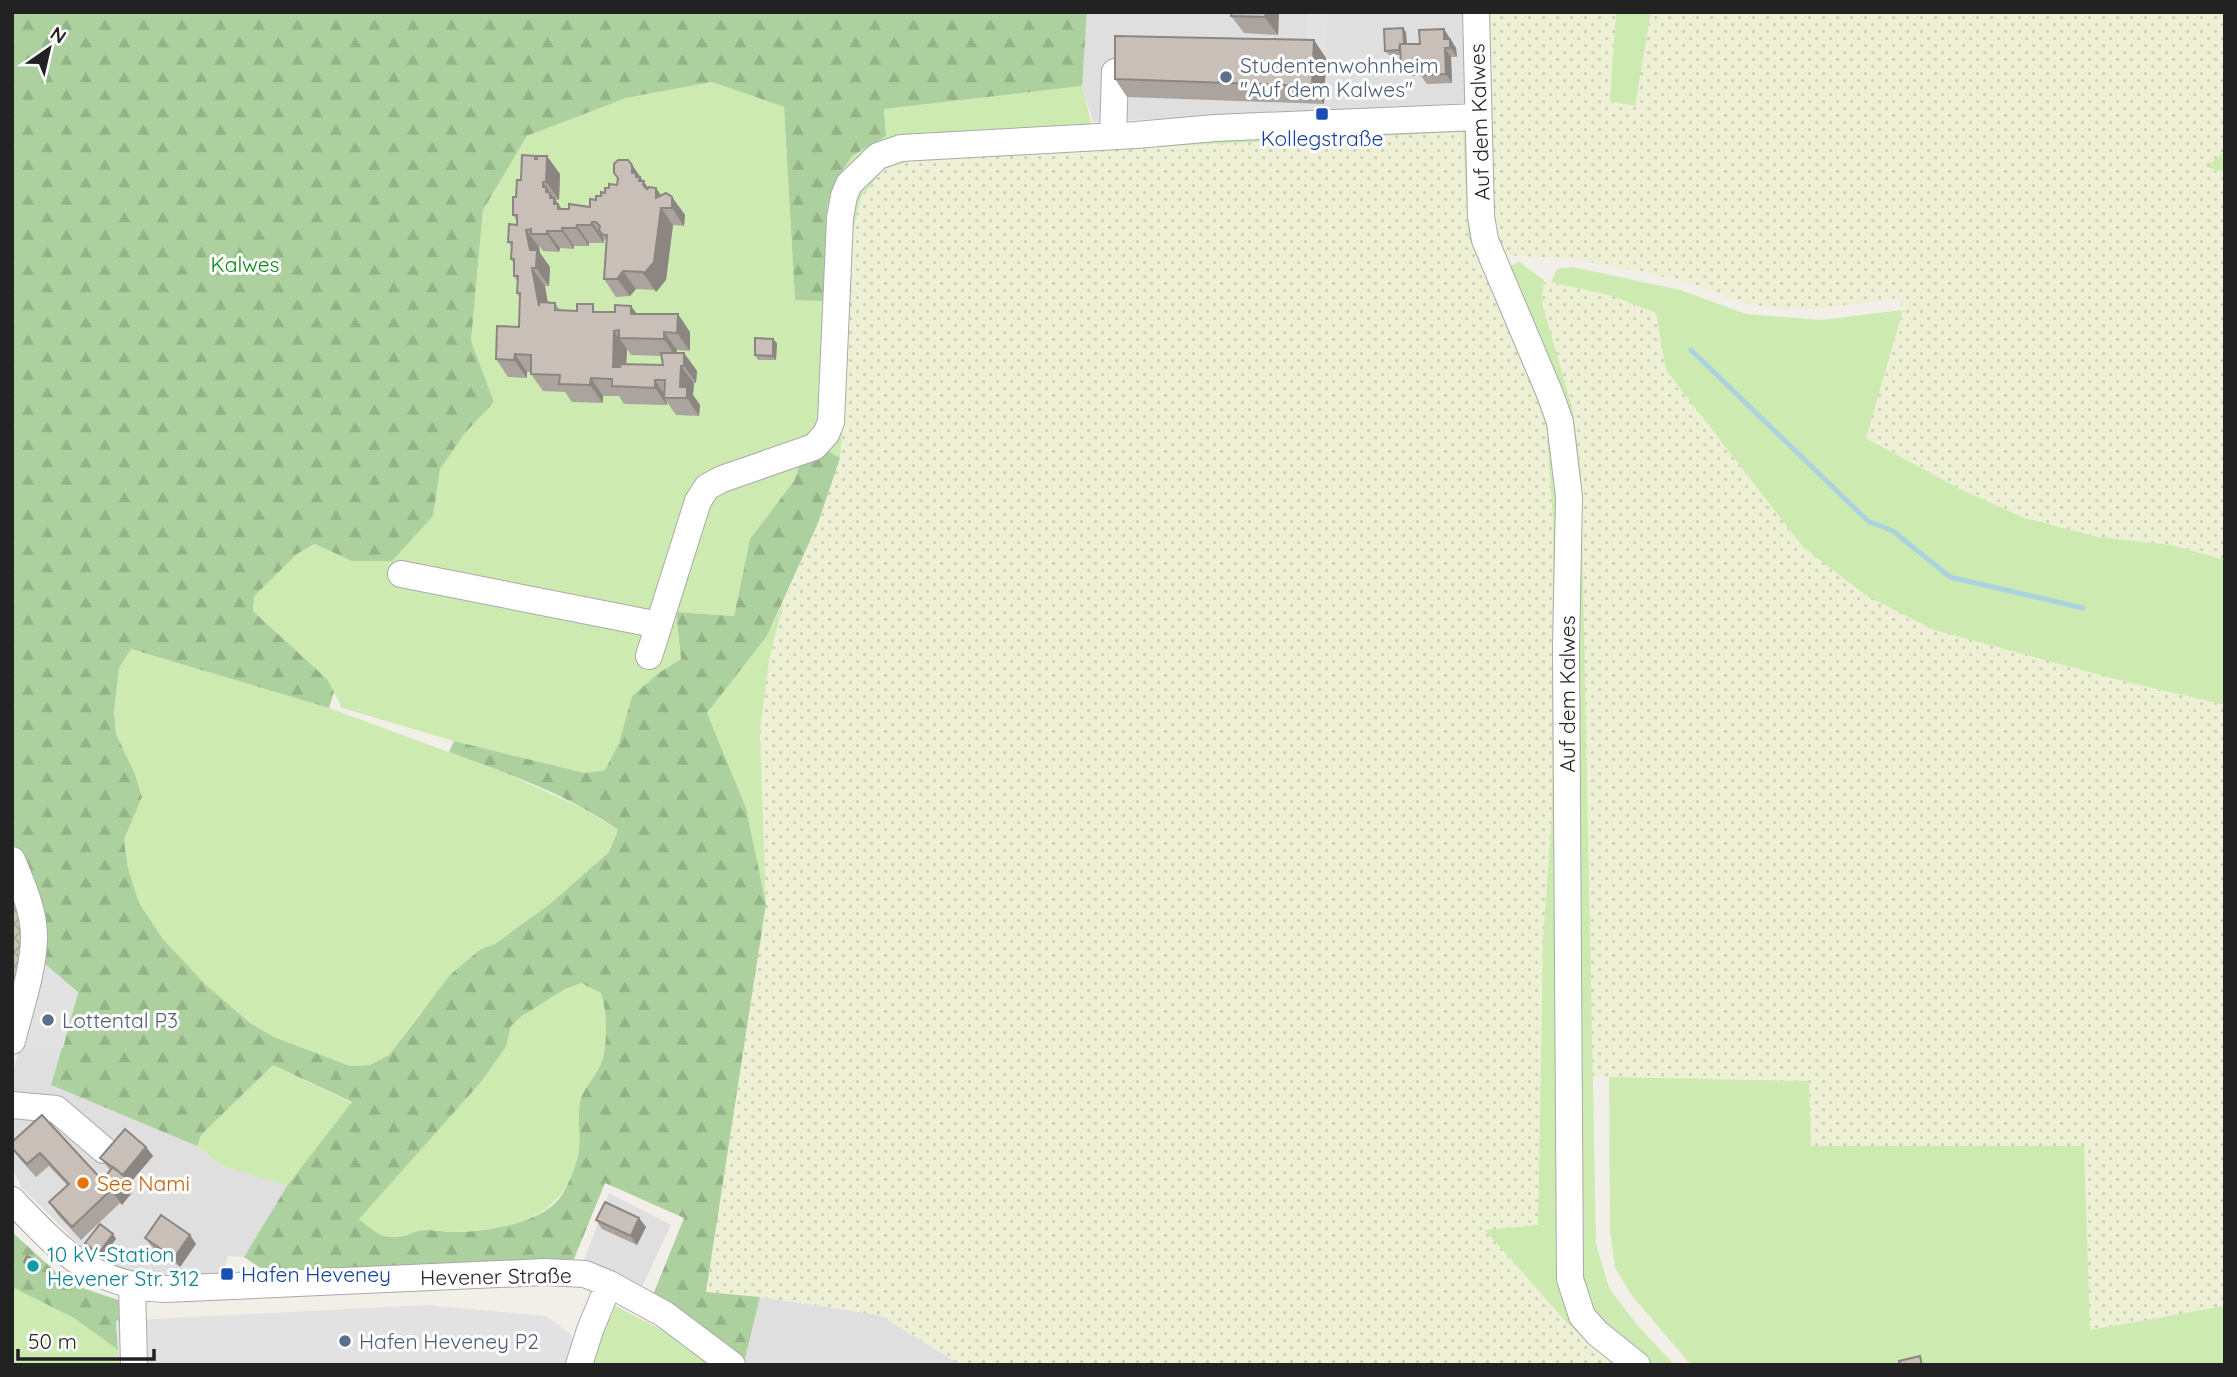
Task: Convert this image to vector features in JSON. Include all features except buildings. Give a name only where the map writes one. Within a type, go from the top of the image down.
[{"type":"street","name":"Auf dem Kalwes","points":[[1476,12],[1477,117],[1481,216],[1485,240],[1560,422],[1569,497],[1566,648],[1570,1279],[1582,1316],[1597,1334],[1637,1365]]},
{"type":"street","points":[[1113,136],[1115,72]]},
{"type":"street","points":[[649,656],[698,501],[707,487],[722,479],[814,447],[826,434],[831,422],[840,218],[849,184],[878,156],[901,148],[1215,128],[1477,117]]},
{"type":"street","points":[[401,574],[659,625]]},
{"type":"street","points":[[12,860],[29,907],[34,937],[31,964],[12,1041]]},
{"type":"street","points":[[12,1105],[56,1109],[104,1150]]},
{"type":"street","name":"Hevener Straße","points":[[12,1200],[64,1252],[82,1265],[132,1285],[165,1289],[545,1272],[585,1274],[664,1314],[732,1365]]},
{"type":"street","points":[[579,1365],[609,1284]]},
{"type":"street","points":[[132,1285],[134,1365]]},
{"type":"shaded area","points":[[1087,12],[1469,12],[1469,103],[1093,122],[1082,86]]},
{"type":"shaded area","points":[[1307,12],[1328,12],[1326,58],[1307,58]]},
{"type":"shaded area","points":[[1487,12],[1616,12],[1610,100],[1634,106],[1651,12],[2225,12],[2225,151],[2208,167],[2225,172],[2225,560],[2171,545],[2099,537],[2024,518],[1960,489],[1866,437],[1903,310],[1899,298],[1815,309],[1784,309],[1748,304],[1685,282],[1644,272],[1575,259],[1502,255],[1489,221]]},
{"type":"shaded area","points":[[1463,132],[1468,237],[1513,334],[1546,424],[1553,519],[1552,812],[1543,939],[1538,1226],[1486,1231],[1567,1323],[1619,1365],[961,1365],[879,1315],[760,1297],[706,1293],[766,904],[760,732],[769,660],[784,601],[818,523],[840,458],[846,387],[852,235],[861,197],[884,169],[919,158]]},
{"type":"shaded area","points":[[1544,280],[1612,296],[1656,313],[1666,370],[2119,680],[2225,705],[2225,1306],[2090,1331],[2084,1146],[1810,1146],[1809,1082],[1592,1077],[1581,474],[1573,410],[1542,303]]},
{"type":"shaded area","points":[[12,879],[26,954],[12,1004]]},
{"type":"shaded area","name":"Lottental P3","points":[[39,959],[78,992],[63,1048],[19,1048]]},
{"type":"shaded area","points":[[19,1048],[63,1048],[51,1085],[197,1146],[221,1165],[287,1186],[244,1257],[228,1256],[223,1274],[127,1274],[89,1254],[22,1188],[12,1168],[12,1077]]},
{"type":"shaded area","points":[[609,1193],[671,1225],[639,1293],[582,1266]]},
{"type":"shaded area","points":[[760,1297],[880,1315],[961,1365],[746,1365],[744,1363]]},
{"type":"shaded area","name":"Hafen Heveney P2","points":[[426,1305],[546,1316],[569,1333],[587,1365],[119,1365],[116,1321]]},
{"type":"green space","name":"Kalwes","points":[[12,12],[1087,12],[1082,86],[884,109],[886,136],[852,156],[836,181],[827,206],[823,301],[795,300],[784,107],[712,82],[626,98],[527,136],[483,210],[471,341],[494,402],[465,433],[440,469],[433,516],[392,561],[352,561],[315,544],[297,554],[254,596],[253,611],[327,679],[334,692],[329,708],[131,649],[119,668],[114,712],[116,734],[135,774],[142,797],[124,840],[128,868],[139,903],[163,939],[205,984],[250,1023],[274,1037],[350,1066],[370,1065],[389,1055],[451,974],[481,949],[495,944],[551,903],[609,852],[618,830],[558,795],[449,752],[454,741],[585,773],[605,770],[619,743],[632,696],[660,672],[681,659],[676,612],[734,616],[750,539],[794,481],[808,440],[840,458],[818,523],[767,636],[707,713],[746,808],[766,904],[706,1292],[760,1297],[744,1363],[653,1295],[684,1218],[605,1183],[574,1259],[308,1270],[260,1268],[244,1257],[287,1186],[352,1102],[273,1065],[201,1135],[197,1146],[51,1085],[78,993],[39,959],[12,870]],"holes":[[[581,983],[601,993],[606,1027],[604,1053],[600,1066],[581,1098],[579,1149],[575,1166],[564,1192],[552,1206],[525,1220],[492,1229],[460,1232],[423,1230],[398,1237],[380,1234],[359,1219],[481,1082],[506,1047],[511,1026],[565,989]]]},
{"type":"green space","points":[[1616,12],[1651,12],[1635,106],[1610,101]]},
{"type":"green space","points":[[712,82],[784,107],[795,299],[822,301],[827,206],[836,181],[852,156],[886,136],[884,109],[1082,86],[1097,146],[1469,130],[1472,151],[1543,394],[1557,453],[1560,1228],[1602,1353],[1567,1323],[1485,1230],[1538,1225],[1543,939],[1552,812],[1553,519],[1546,424],[1513,334],[1468,237],[1463,132],[919,158],[884,169],[861,197],[852,235],[846,387],[840,458],[808,441],[794,481],[750,539],[734,616],[676,612],[681,659],[660,672],[632,696],[619,743],[605,770],[585,773],[454,741],[342,708],[327,679],[253,611],[254,595],[297,554],[316,544],[352,561],[433,516],[439,469],[465,433],[494,402],[471,341],[483,210],[527,136],[626,98]]},
{"type":"green space","points":[[2225,151],[2225,172],[2207,167]]},
{"type":"green space","points":[[1519,262],[1544,280],[1542,303],[1573,410],[1581,474],[1596,1244],[1609,1288],[1637,1325],[1675,1365],[1652,1365],[1597,1321],[1576,1270],[1576,495],[1506,268]]},
{"type":"green space","points":[[1573,267],[1680,290],[1746,314],[1821,320],[1903,310],[1866,438],[1960,489],[2024,518],[2099,537],[2171,545],[2225,560],[2225,705],[2119,680],[1934,630],[1867,596],[1803,547],[1666,370],[1656,313],[1612,296],[1551,282],[1557,269]]},
{"type":"green space","points":[[784,601],[769,660],[760,732],[766,904],[746,808],[707,713],[767,636]]},
{"type":"green space","points":[[131,649],[329,708],[503,772],[580,807],[618,830],[609,852],[551,903],[495,944],[481,949],[420,1013],[389,1055],[370,1065],[350,1066],[274,1037],[250,1023],[205,984],[163,939],[139,903],[128,868],[124,840],[142,797],[135,774],[116,734],[114,712],[119,668]]},
{"type":"green space","points":[[581,983],[601,993],[606,1017],[606,1036],[600,1066],[581,1098],[578,1156],[571,1178],[560,1195],[547,1208],[531,1218],[473,1231],[423,1230],[391,1237],[374,1232],[358,1219],[481,1082],[506,1047],[511,1026],[565,989]]},
{"type":"green space","points":[[273,1065],[352,1103],[287,1186],[221,1165],[197,1146],[201,1135]]},
{"type":"green space","points":[[1609,1077],[1809,1081],[1811,1146],[2084,1146],[2090,1330],[2225,1306],[2225,1365],[1691,1365],[1633,1297],[1615,1268],[1610,1230]]},
{"type":"green space","points":[[12,1232],[68,1283],[124,1302],[124,1320],[116,1321],[118,1350],[74,1318],[12,1287]]},
{"type":"green space","points":[[12,1287],[74,1318],[118,1350],[119,1365],[12,1365]]},
{"type":"green space","points":[[616,1306],[694,1347],[711,1365],[587,1365]]},
{"type":"waterway","points":[[1691,350],[1868,521],[1893,531],[1950,577],[2083,608]]},
{"type":"place","name":"Studentenwohnheim \"Auf dem Kalwes\"","points":[[1226,77]]},
{"type":"place","name":"Kollegstraße","points":[[1322,114]]},
{"type":"place","name":"Lottental P3","points":[[48,1020]]},
{"type":"place","name":"See Nami","points":[[83,1183]]},
{"type":"place","name":"10 kV-Station Hevener Str. 312","points":[[33,1266]]},
{"type":"place","name":"Hafen Heveney","points":[[227,1274]]},
{"type":"place","name":"Hafen Heveney P2","points":[[345,1341]]}]
